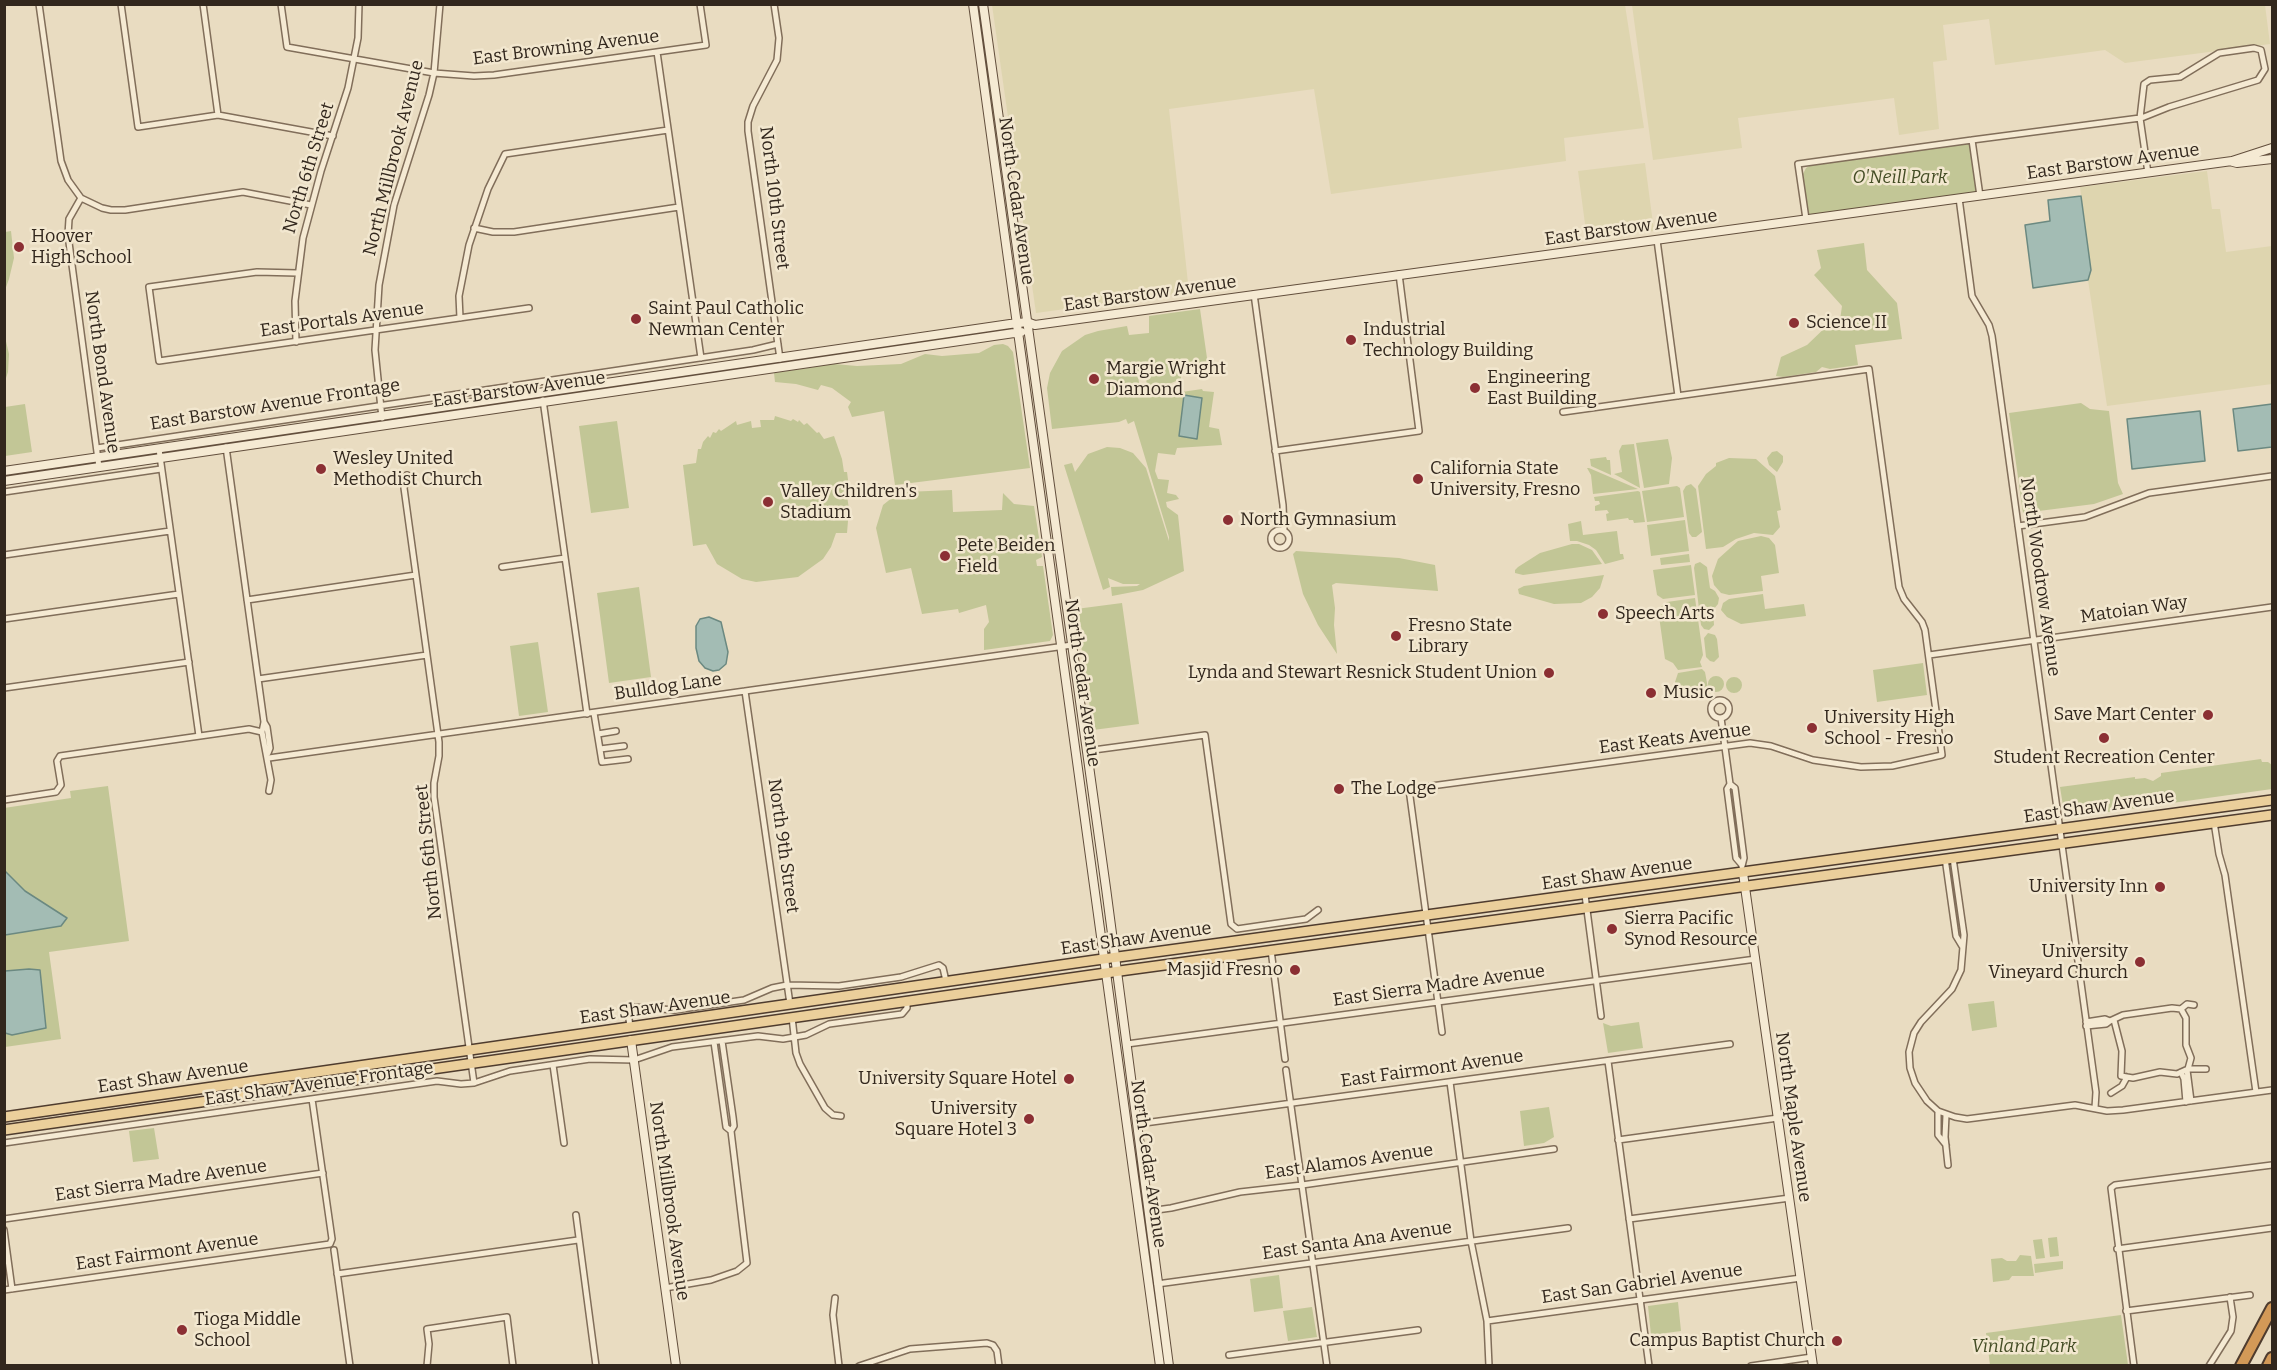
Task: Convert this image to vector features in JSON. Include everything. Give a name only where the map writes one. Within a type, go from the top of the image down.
[{"type":"highway","points":[[2241,1365],[2272,1308]]},
{"type":"highway","points":[[2268,1365],[2272,1358]]},
{"type":"main road","name":"North Cedar Avenue","points":[[973,4],[1160,1365]]},
{"type":"main road","name":"North Cedar Avenue","points":[[982,4],[1031,323]]},
{"type":"main road","points":[[977,32],[982,37],[989,80],[997,105]]},
{"type":"main road","name":"East Barstow Avenue","points":[[4,481],[226,448],[382,421],[781,362],[1017,323],[1254,294],[2232,161],[2272,148]]},
{"type":"main road","name":"East Barstow Avenue","points":[[2232,161],[2237,164],[2272,159]]},
{"type":"main road","points":[[1028,331],[1031,323]]},
{"type":"main road","name":"North Cedar Avenue","points":[[1028,331],[1170,1365]]},
{"type":"main road","name":"East Barstow Avenue","points":[[781,362],[1028,331]]},
{"type":"main road","name":"East Barstow Avenue","points":[[4,471],[225,439],[382,421]]},
{"type":"main road","name":"East Shaw Avenue","points":[[4,1117],[1115,958],[1585,895],[1743,869],[2058,830],[2272,800]]},
{"type":"main road","points":[[1084,809],[1097,829]]},
{"type":"main road","name":"East Shaw Avenue","points":[[5,1130],[1117,971],[2272,815]]},
{"type":"main road","points":[[1088,836],[1094,840],[1098,868],[1106,888]]},
{"type":"main road","name":"North Maple Avenue","points":[[1743,869],[1812,1361]]},
{"type":"main road","points":[[1270,950],[1276,943],[1302,939],[1328,929]]},
{"type":"main road","points":[[792,1017],[798,1010],[872,999],[896,990]]},
{"type":"main road","points":[[688,1032],[711,1023],[783,1013],[790,1006]]},
{"type":"main road","name":"North Millbrook Avenue","points":[[631,1040],[676,1365]]},
{"type":"main road","points":[[1117,1057],[1124,1061],[1135,1105]]},
{"type":"main road","points":[[114,1114],[114,1109],[117,1107],[163,1101],[180,1092]]},
{"type":"main road","points":[[1123,1098],[1129,1104],[1132,1120],[1137,1124]]},
{"type":"main road","points":[[5,1130],[29,1120],[103,1110],[112,1102]]},
{"type":"main road","points":[[1127,1124],[1133,1128],[1135,1138],[1140,1142]]},
{"type":"street","points":[[39,4],[61,161],[68,180],[81,198],[102,208],[125,210],[243,192],[310,205]]},
{"type":"street","points":[[121,4],[138,127],[218,115],[333,136]]},
{"type":"street","points":[[202,4],[218,115]]},
{"type":"street","name":"East Browning Avenue","points":[[281,4],[287,47],[456,76],[494,75],[706,45],[700,4]]},
{"type":"street","name":"North 6th Street","points":[[296,342],[297,273],[310,205],[348,88],[354,60],[359,4]]},
{"type":"street","name":"North Millbrook Avenue","points":[[382,421],[376,369],[375,330],[385,243],[394,205],[422,120],[434,73],[440,4]]},
{"type":"street","name":"North 10th Street","points":[[774,4],[779,38],[777,60],[753,106],[748,122],[781,362]]},
{"type":"street","points":[[1806,219],[1798,164],[2140,118],[2258,80],[2264,72],[2264,58],[2261,50],[2257,48],[2224,52],[2180,77],[2146,81],[2142,87],[2140,118],[2148,172]]},
{"type":"street","points":[[657,52],[701,358]]},
{"type":"street","points":[[460,318],[461,282],[474,228],[488,189],[505,154],[668,130]]},
{"type":"street","points":[[1972,140],[1980,195]]},
{"type":"street","name":"North Bond Avenue","points":[[81,198],[69,219],[68,235],[99,467]]},
{"type":"street","name":"North Woodrow Avenue","points":[[1959,198],[1972,296],[1992,336],[2058,830],[2096,1092],[2095,1108]]},
{"type":"street","points":[[474,228],[493,232],[514,232],[679,207]]},
{"type":"street","points":[[1657,240],[1678,396]]},
{"type":"street","name":"East Portals Avenue","points":[[297,273],[257,272],[149,287],[159,361],[529,308]]},
{"type":"street","points":[[1275,451],[1419,431],[1399,274]]},
{"type":"street","points":[[1254,294],[1285,523],[1284,530]]},
{"type":"street","name":"East Barstow Avenue Frontage","points":[[97,447],[701,358],[778,344]]},
{"type":"street","points":[[1563,412],[1869,369],[1899,587],[1904,598],[1924,625],[1929,655]]},
{"type":"street","points":[[542,398],[587,714]]},
{"type":"street","points":[[225,439],[264,722],[262,732],[271,780],[269,791]]},
{"type":"street","points":[[159,449],[199,736]]},
{"type":"street","points":[[4,492],[161,469]]},
{"type":"street","name":"North 6th Street","points":[[407,475],[404,488],[440,749],[434,797],[474,1083]]},
{"type":"street","points":[[2018,526],[2085,516],[2149,493],[2272,476]]},
{"type":"street","points":[[4,555],[170,531]]},
{"type":"street","points":[[502,567],[565,558]]},
{"type":"street","points":[[247,600],[416,574]]},
{"type":"street","points":[[4,619],[179,594]]},
{"type":"street","name":"Matoian Way","points":[[1929,655],[2272,607]]},
{"type":"street","name":"Bulldog Lane","points":[[268,756],[438,735],[1072,645]]},
{"type":"street","points":[[258,679],[427,655]]},
{"type":"street","name":"East Keats Avenue","points":[[1426,916],[1409,789],[1725,746],[1762,744],[1814,760],[1861,767],[1892,766],[1942,755],[1929,655]]},
{"type":"street","points":[[4,688],[189,662]]},
{"type":"street","name":"North 9th Street","points":[[745,691],[790,1006]]},
{"type":"street","points":[[594,712],[602,762],[628,759]]},
{"type":"street","points":[[1721,718],[1730,784],[1727,789],[1736,858],[1743,869]]},
{"type":"street","points":[[264,722],[270,748],[268,756]]},
{"type":"street","points":[[4,800],[56,792],[61,785],[57,761],[60,756],[249,729],[262,732]]},
{"type":"street","points":[[598,734],[616,731]]},
{"type":"street","points":[[1086,751],[1205,735],[1231,924],[1237,929],[1306,919],[1318,910]]},
{"type":"street","points":[[600,749],[624,746]]},
{"type":"street","points":[[2214,822],[2219,854],[2226,875],[2256,1092]]},
{"type":"street","points":[[1949,857],[1956,936],[1962,946],[1962,964],[1956,982],[1914,1033],[1909,1052],[1914,1083],[1927,1101],[1938,1111],[1955,1117],[1978,1118],[2075,1105],[2123,1110],[2272,1090]]},
{"type":"street","points":[[1585,895],[1601,1016]]},
{"type":"street","points":[[1426,916],[1442,1032]]},
{"type":"street","points":[[1270,950],[1285,1059]]},
{"type":"street","name":"East Sierra Madre Avenue","points":[[1127,1044],[1756,958]]},
{"type":"street","points":[[630,1027],[628,1013],[630,1008],[675,1010],[744,999],[772,988],[838,986],[901,977],[939,965],[944,968],[946,983]]},
{"type":"street","name":"East Shaw Avenue Frontage","points":[[4,1143],[437,1081],[474,1083],[510,1071],[590,1059],[634,1060],[672,1047],[758,1036],[783,1039],[806,1035],[829,1024],[902,1014],[907,1008],[907,1001]]},
{"type":"street","points":[[2086,1024],[2105,1018],[2112,1020],[2123,1015],[2172,1008],[2181,1009],[2187,1005],[2194,1005]]},
{"type":"street","points":[[2181,1009],[2186,1018],[2186,1045],[2191,1058],[2185,1071],[2189,1102]]},
{"type":"street","points":[[792,1017],[798,1058],[825,1108],[833,1115],[841,1116]]},
{"type":"street","points":[[2112,1020],[2122,1051],[2121,1076],[2133,1078],[2160,1072],[2176,1074],[2206,1069]]},
{"type":"street","points":[[722,1041],[734,1126],[730,1131]]},
{"type":"street","points":[[665,1288],[702,1282],[737,1271],[745,1266],[747,1255],[730,1131],[726,1127],[714,1042]]},
{"type":"street","name":"East Fairmont Avenue","points":[[1137,1124],[1730,1044]]},
{"type":"street","points":[[1608,1061],[1649,1365]]},
{"type":"street","points":[[553,1065],[564,1143]]},
{"type":"street","points":[[1286,1070],[1327,1365]]},
{"type":"street","points":[[2111,1093],[2122,1086],[2127,1077]]},
{"type":"street","points":[[1450,1082],[1471,1241],[1487,1321],[1489,1365]]},
{"type":"street","points":[[312,1100],[323,1173]]},
{"type":"street","points":[[1938,1111],[1938,1134],[1946,1145]]},
{"type":"street","points":[[1946,1115],[1948,1165]]},
{"type":"street","points":[[1618,1140],[1778,1118]]},
{"type":"street","name":"East Alamos Avenue","points":[[1149,1211],[1239,1192],[1554,1149]]},
{"type":"street","points":[[2134,1365],[2110,1188],[2115,1185],[2272,1165]]},
{"type":"street","name":"East Sierra Madre Avenue","points":[[4,1218],[323,1173]]},
{"type":"street","name":"East Fairmont Avenue","points":[[4,1290],[327,1245],[332,1239],[323,1173]]},
{"type":"street","points":[[1629,1219],[1790,1198]]},
{"type":"street","points":[[576,1215],[596,1365]]},
{"type":"street","name":"East Santa Ana Avenue","points":[[1150,1286],[1568,1228]]},
{"type":"street","points":[[2117,1249],[2272,1228]]},
{"type":"street","points":[[4,1230],[12,1289]]},
{"type":"street","points":[[338,1274],[578,1240]]},
{"type":"street","points":[[334,1250],[350,1365]]},
{"type":"street","name":"East San Gabriel Avenue","points":[[1487,1321],[1801,1278]]},
{"type":"street","points":[[2126,1311],[2250,1295]]},
{"type":"street","points":[[2209,1365],[2232,1326],[2230,1297]]},
{"type":"street","points":[[835,1298],[833,1315],[839,1365]]},
{"type":"street","points":[[427,1365],[429,1344],[427,1329],[507,1317],[513,1365]]},
{"type":"street","points":[[1229,1355],[1418,1330]]},
{"type":"street","points":[[859,1365],[910,1349],[987,1343],[993,1345],[997,1351],[999,1365]]},
{"type":"street","points":[[1751,1365],[1812,1361]]},
{"type":"shaded area","points":[[992,5],[1625,5],[1644,128],[1564,138],[1566,161],[1331,194],[1314,89],[1169,109],[1189,292],[1036,313]]},
{"type":"shaded area","points":[[1632,5],[2265,5],[2270,44],[2125,63],[2105,50],[1995,65],[1989,19],[1943,25],[1947,60],[1933,62],[1939,129],[1899,135],[1894,98],[1738,118],[1742,148],[1653,160]]},
{"type":"shaded area","points":[[1645,163],[1654,231],[1587,239],[1578,171]]},
{"type":"shaded area","points":[[2207,171],[2212,209],[2220,209],[2226,252],[2272,246],[2272,384],[2107,406],[2088,280],[2091,270],[2080,187]]},
{"type":"green space","name":"O'Neill Park","points":[[1971,143],[1978,192],[1808,215],[1803,174],[1811,165]]},
{"type":"green space","points":[[11,231],[14,258],[5,290],[5,232]]},
{"type":"green space","points":[[1864,243],[1867,270],[1897,303],[1902,339],[1855,345],[1858,365],[1830,369],[1822,367],[1816,372],[1776,376],[1781,357],[1807,345],[1831,322],[1836,326],[1840,320],[1842,306],[1814,275],[1821,268],[1817,250]]},
{"type":"green space","points":[[1200,309],[1208,365],[1181,369],[1181,379],[1164,386],[1169,397],[1202,389],[1214,392],[1209,427],[1219,429],[1222,445],[1177,448],[1175,455],[1158,453],[1155,471],[1158,479],[1169,480],[1167,493],[1176,495],[1179,499],[1166,502],[1167,507],[1178,515],[1184,571],[1143,590],[1112,596],[1111,587],[1140,584],[1123,584],[1108,578],[1110,587],[1103,590],[1064,465],[1072,463],[1075,472],[1088,454],[1107,447],[1120,448],[1133,453],[1146,468],[1169,541],[1134,421],[1128,424],[1126,419],[1119,422],[1052,429],[1047,388],[1050,373],[1062,351],[1085,335],[1098,331],[1127,326],[1129,335],[1149,333],[1149,316]],"holes":[[[1146,371],[1147,397],[1142,397],[1137,372]]]},
{"type":"green space","points":[[5,337],[9,354],[5,381]]},
{"type":"green space","points":[[1003,344],[1013,352],[1030,468],[895,485],[884,411],[852,417],[848,407],[851,402],[832,388],[821,385],[818,390],[796,384],[775,382],[774,373],[834,364],[857,366],[901,364],[925,354],[942,356],[979,353],[994,345]]},
{"type":"green space","points":[[2081,403],[2090,409],[2109,411],[2118,483],[2123,494],[2094,504],[2023,513],[2009,413]]},
{"type":"green space","points":[[25,404],[32,452],[5,456],[5,407]]},
{"type":"green space","name":"Valley Children's Stadium","points":[[775,416],[791,421],[793,419],[798,422],[799,420],[804,425],[807,423],[824,439],[834,436],[844,472],[847,472],[850,495],[847,496],[849,509],[847,533],[836,533],[823,559],[798,577],[756,582],[742,579],[717,564],[706,544],[693,546],[683,465],[696,463],[698,449],[701,449],[703,442],[708,436],[710,438],[713,432],[716,433],[719,429],[721,431],[736,421],[737,425],[751,421],[752,428],[761,427],[760,420],[774,420]]},
{"type":"green space","points":[[617,421],[629,508],[591,513],[579,426]]},
{"type":"green space","points":[[1668,439],[1672,458],[1669,484],[1644,488],[1636,443]]},
{"type":"green space","points":[[1634,444],[1640,488],[1614,474],[1622,472],[1619,451],[1622,445]]},
{"type":"green space","points":[[1777,451],[1783,456],[1783,462],[1777,472],[1769,465],[1767,458],[1772,452]]},
{"type":"green space","points":[[1606,457],[1610,460],[1611,475],[1591,466],[1590,459]]},
{"type":"green space","points":[[1729,458],[1756,459],[1775,476],[1781,510],[1777,511],[1780,527],[1773,535],[1754,533],[1736,539],[1723,547],[1706,549],[1698,486],[1706,474],[1716,466],[1716,463]]},
{"type":"green space","points":[[1587,468],[1638,489],[1593,494],[1591,475]]},
{"type":"green space","points":[[1691,484],[1696,489],[1702,532],[1696,537],[1692,537],[1689,533],[1683,491]]},
{"type":"green space","points":[[1677,486],[1680,488],[1684,517],[1647,522],[1642,491]]},
{"type":"green space","name":"Pete Beiden Field","points":[[952,490],[953,512],[1002,510],[1003,493],[1014,504],[1034,506],[1042,557],[1036,560],[1037,566],[1043,566],[1053,635],[1050,641],[984,650],[984,629],[989,622],[986,605],[959,613],[958,609],[922,614],[911,568],[886,573],[876,528],[883,505],[893,497],[906,492]]},
{"type":"green space","points":[[1638,491],[1645,522],[1634,523],[1628,518],[1607,521],[1606,514],[1609,513],[1607,510],[1595,511],[1595,506],[1600,504],[1599,501],[1595,501],[1594,497]]},
{"type":"green space","points":[[1685,520],[1689,551],[1651,556],[1647,525]]},
{"type":"green space","points":[[1581,521],[1583,535],[1617,531],[1620,554],[1623,554],[1624,559],[1605,564],[1596,550],[1589,545],[1570,541],[1568,524]]},
{"type":"green space","points":[[1761,536],[1769,538],[1775,545],[1779,573],[1761,576],[1763,591],[1729,595],[1721,593],[1714,585],[1712,576],[1718,559],[1738,541]]},
{"type":"green space","points":[[1579,544],[1592,550],[1602,564],[1523,575],[1515,573],[1518,567],[1540,553]]},
{"type":"green space","points":[[1296,551],[1399,558],[1435,565],[1438,591],[1336,583],[1332,585],[1337,654],[1318,625],[1303,594],[1293,554]]},
{"type":"green space","points":[[1689,554],[1690,562],[1661,565],[1660,558]]},
{"type":"green space","points":[[1700,562],[1707,567],[1710,588],[1719,598],[1713,610],[1714,625],[1709,630],[1704,629],[1701,625],[1694,568],[1695,564]]},
{"type":"green space","points":[[1691,565],[1695,595],[1663,599],[1657,595],[1653,570]]},
{"type":"green space","points":[[1604,575],[1600,588],[1592,597],[1581,603],[1554,604],[1519,594],[1518,589],[1524,586]]},
{"type":"green space","points":[[639,587],[651,677],[609,683],[597,593]]},
{"type":"green space","points":[[1763,594],[1765,609],[1804,604],[1806,616],[1741,624],[1727,617],[1721,610],[1723,603],[1729,599]]},
{"type":"green space","points":[[1695,598],[1703,655],[1700,662],[1702,667],[1678,670],[1673,663],[1665,659],[1658,609],[1667,602]]},
{"type":"green space","points":[[1122,603],[1139,724],[1093,730],[1076,609]]},
{"type":"green space","points":[[1708,633],[1715,635],[1717,639],[1719,657],[1714,662],[1706,657],[1704,638]]},
{"type":"green space","points":[[538,642],[548,712],[519,716],[510,646]]},
{"type":"green space","points":[[1923,663],[1927,695],[1877,702],[1873,670]]},
{"type":"green space","points":[[1702,669],[1705,672],[1709,694],[1679,698],[1675,682],[1678,673]]},
{"type":"green space","points":[[1713,676],[1719,676],[1724,684],[1722,690],[1713,692],[1708,687],[1708,681]]},
{"type":"green space","points":[[1731,677],[1737,677],[1742,685],[1740,691],[1731,693],[1726,688],[1726,682]]},
{"type":"green space","points":[[2261,759],[2262,762],[2272,765],[2272,789],[2065,818],[2060,787],[2135,777],[2135,779],[2145,778],[2153,781],[2161,776],[2161,773]]},
{"type":"green space","points":[[108,786],[129,941],[49,952],[61,1039],[5,1047],[4,808],[71,798],[70,791]]},
{"type":"green space","points":[[1994,1001],[1997,1027],[1972,1031],[1968,1004]]},
{"type":"green space","points":[[1639,1022],[1643,1048],[1608,1053],[1603,1023],[1611,1026]]},
{"type":"green space","points":[[1549,1107],[1554,1137],[1544,1143],[1524,1146],[1520,1111]]},
{"type":"green space","points":[[154,1128],[159,1159],[133,1162],[129,1131]]},
{"type":"green space","points":[[2057,1237],[2059,1256],[2050,1257],[2048,1238]]},
{"type":"green space","points":[[2042,1239],[2045,1258],[2036,1259],[2033,1240]]},
{"type":"green space","points":[[2020,1255],[2031,1256],[2034,1276],[2012,1276],[2009,1280],[1993,1282],[1991,1259],[2002,1258],[2007,1261],[2016,1261]]},
{"type":"green space","points":[[2063,1261],[2063,1269],[2035,1273],[2034,1264]]},
{"type":"green space","points":[[1279,1275],[1283,1308],[1254,1312],[1250,1279]]},
{"type":"green space","points":[[1678,1302],[1681,1331],[1651,1335],[1648,1306]]},
{"type":"green space","points":[[1312,1307],[1317,1337],[1288,1341],[1283,1311]]},
{"type":"green space","name":"Vinland Park","points":[[2121,1315],[2128,1365],[1990,1365],[1986,1333]]},
{"type":"water","points":[[2081,196],[2091,270],[2088,280],[2033,288],[2025,225],[2050,221],[2048,200]]},
{"type":"water","points":[[1184,395],[1202,398],[1197,439],[1179,436]]},
{"type":"water","points":[[2272,404],[2272,447],[2238,451],[2233,409]]},
{"type":"water","points":[[2200,411],[2205,461],[2132,469],[2127,419]]},
{"type":"water","points":[[709,617],[721,622],[728,652],[726,664],[719,670],[713,671],[705,668],[699,661],[696,648],[696,626],[700,619]]},
{"type":"water","points":[[4,870],[25,891],[67,918],[61,926],[5,935]]},
{"type":"water","points":[[40,970],[46,1028],[12,1035],[5,1033],[5,971]]},
{"type":"place","name":"Hoover High School","points":[[19,247]]},
{"type":"place","name":"Saint Paul Catholic Newman Center","points":[[636,319]]},
{"type":"place","name":"Science II","points":[[1794,323]]},
{"type":"place","name":"Industrial Technology Building","points":[[1351,340]]},
{"type":"place","name":"Margie Wright Diamond","points":[[1094,379]]},
{"type":"place","name":"Engineering East Building","points":[[1475,388]]},
{"type":"place","name":"Wesley United Methodist Church","points":[[321,469]]},
{"type":"place","name":"California State University, Fresno","points":[[1418,479]]},
{"type":"place","name":"Valley Children's Stadium","points":[[768,502]]},
{"type":"place","name":"North Gymnasium","points":[[1228,520]]},
{"type":"place","name":"Pete Beiden Field","points":[[945,556]]},
{"type":"place","name":"Speech Arts","points":[[1603,614]]},
{"type":"place","name":"Fresno State Library","points":[[1396,636]]},
{"type":"place","name":"Lynda and Stewart Resnick Student Union","points":[[1549,673]]},
{"type":"place","name":"Music","points":[[1651,693]]},
{"type":"place","name":"Save Mart Center","points":[[2208,715]]},
{"type":"place","name":"University High School - Fresno","points":[[1812,728]]},
{"type":"place","name":"Student Recreation Center","points":[[2104,738]]},
{"type":"place","name":"The Lodge","points":[[1339,789]]},
{"type":"place","name":"University Inn","points":[[2160,887]]},
{"type":"place","name":"Sierra Pacific Synod Resource","points":[[1612,929]]},
{"type":"place","name":"University Vineyard Church","points":[[2140,962]]},
{"type":"place","name":"Masjid Fresno","points":[[1295,970]]},
{"type":"place","name":"University Square Hotel","points":[[1069,1079]]},
{"type":"place","name":"University Square Hotel 3","points":[[1029,1119]]},
{"type":"place","name":"Tioga Middle School","points":[[182,1330]]},
{"type":"place","name":"Campus Baptist Church","points":[[1837,1341]]}]
